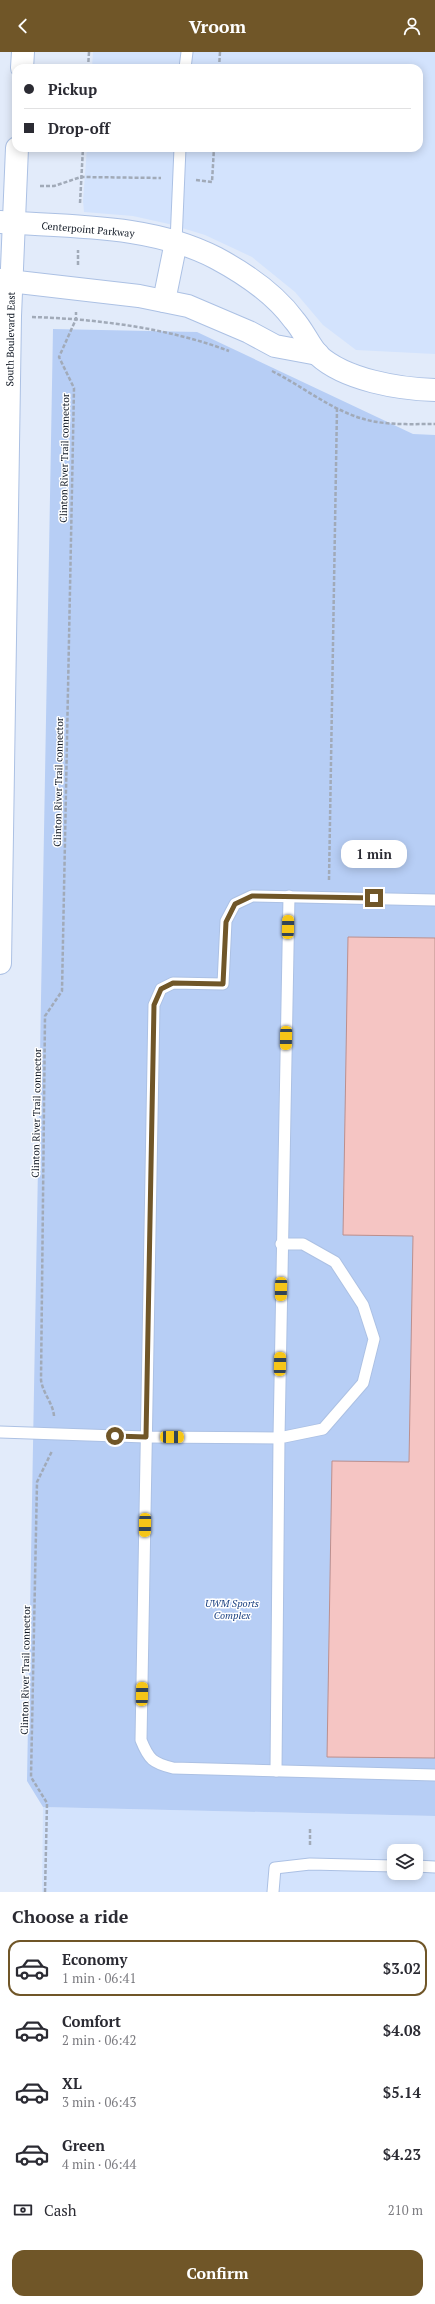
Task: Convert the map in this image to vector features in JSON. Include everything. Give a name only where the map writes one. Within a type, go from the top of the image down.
[{"type":"street","points":[[22,64],[23,52]]},
{"type":"street","name":"South Boulevard East","points":[[0,963],[6,222],[16,152]]},
{"type":"street","name":"Centerpoint Parkway","points":[[6,222],[121,231],[176,242],[216,258],[253,282],[294,319],[318,354]]},
{"type":"street","points":[[164,301],[176,242]]},
{"type":"street","name":"Centerpoint Parkway","points":[[6,281],[77,290],[116,293],[188,306],[223,320],[275,346],[318,354],[342,369],[368,380],[397,388],[435,390]]},
{"type":"lane","points":[[186,64],[187,52]]},
{"type":"lane","points":[[176,242],[180,152]]},
{"type":"lane","points":[[435,900],[252,896],[235,904],[226,922],[223,984],[173,983],[161,989],[154,1005],[141,1740],[147,1755],[157,1764],[173,1768],[435,1775]]},
{"type":"lane","points":[[276,1771],[281,1244],[289,896]]},
{"type":"lane","points":[[0,1432],[146,1437],[279,1438],[323,1429],[363,1383],[374,1339],[363,1305],[335,1262],[303,1244],[281,1244]]},
{"type":"lane","points":[[273,1892],[275,1868],[310,1864],[387,1866]]},
{"type":"lane","points":[[423,1866],[435,1867]]},
{"type":"path","points":[[88,64],[89,52]]},
{"type":"path","points":[[219,64],[220,52]]},
{"type":"path","name":"Clinton River Trail connector","points":[[54,1415],[51,1404],[42,1390],[41,1380],[45,1016],[62,991],[74,388],[59,358],[76,319],[83,152]]},
{"type":"path","points":[[194,180],[212,182],[214,152]]},
{"type":"path","points":[[54,186],[81,177],[162,178]]},
{"type":"path","points":[[54,317],[76,319],[200,340],[237,354]]},
{"type":"path","points":[[268,369],[337,408],[377,422],[435,424]]},
{"type":"path","points":[[329,884],[337,408]]},
{"type":"path","name":"Clinton River Trail connector","points":[[45,1892],[47,1803],[31,1777],[37,1482],[53,1448]]},
{"type":"shaded area","points":[[93,52],[435,52],[435,354],[356,350],[323,325],[295,292],[252,257],[205,235],[169,224],[133,216],[84,212],[83,201],[87,152],[423,152],[423,64],[92,64]]},
{"type":"shaded area","points":[[43,1807],[435,1816],[435,1892],[42,1892]]},
{"type":"green space","name":"UWM Sports Complex","points":[[53,329],[197,332],[413,434],[435,435],[435,1816],[43,1807],[27,1781]]},
{"type":"building","points":[[348,937],[435,938],[435,1758],[327,1757],[332,1461],[409,1462],[413,1236],[343,1235]]},
{"type":"route","points":[[115,1436],[146,1437],[154,1005],[161,989],[173,983],[223,984],[226,922],[235,904],[252,896],[374,898]]}]
